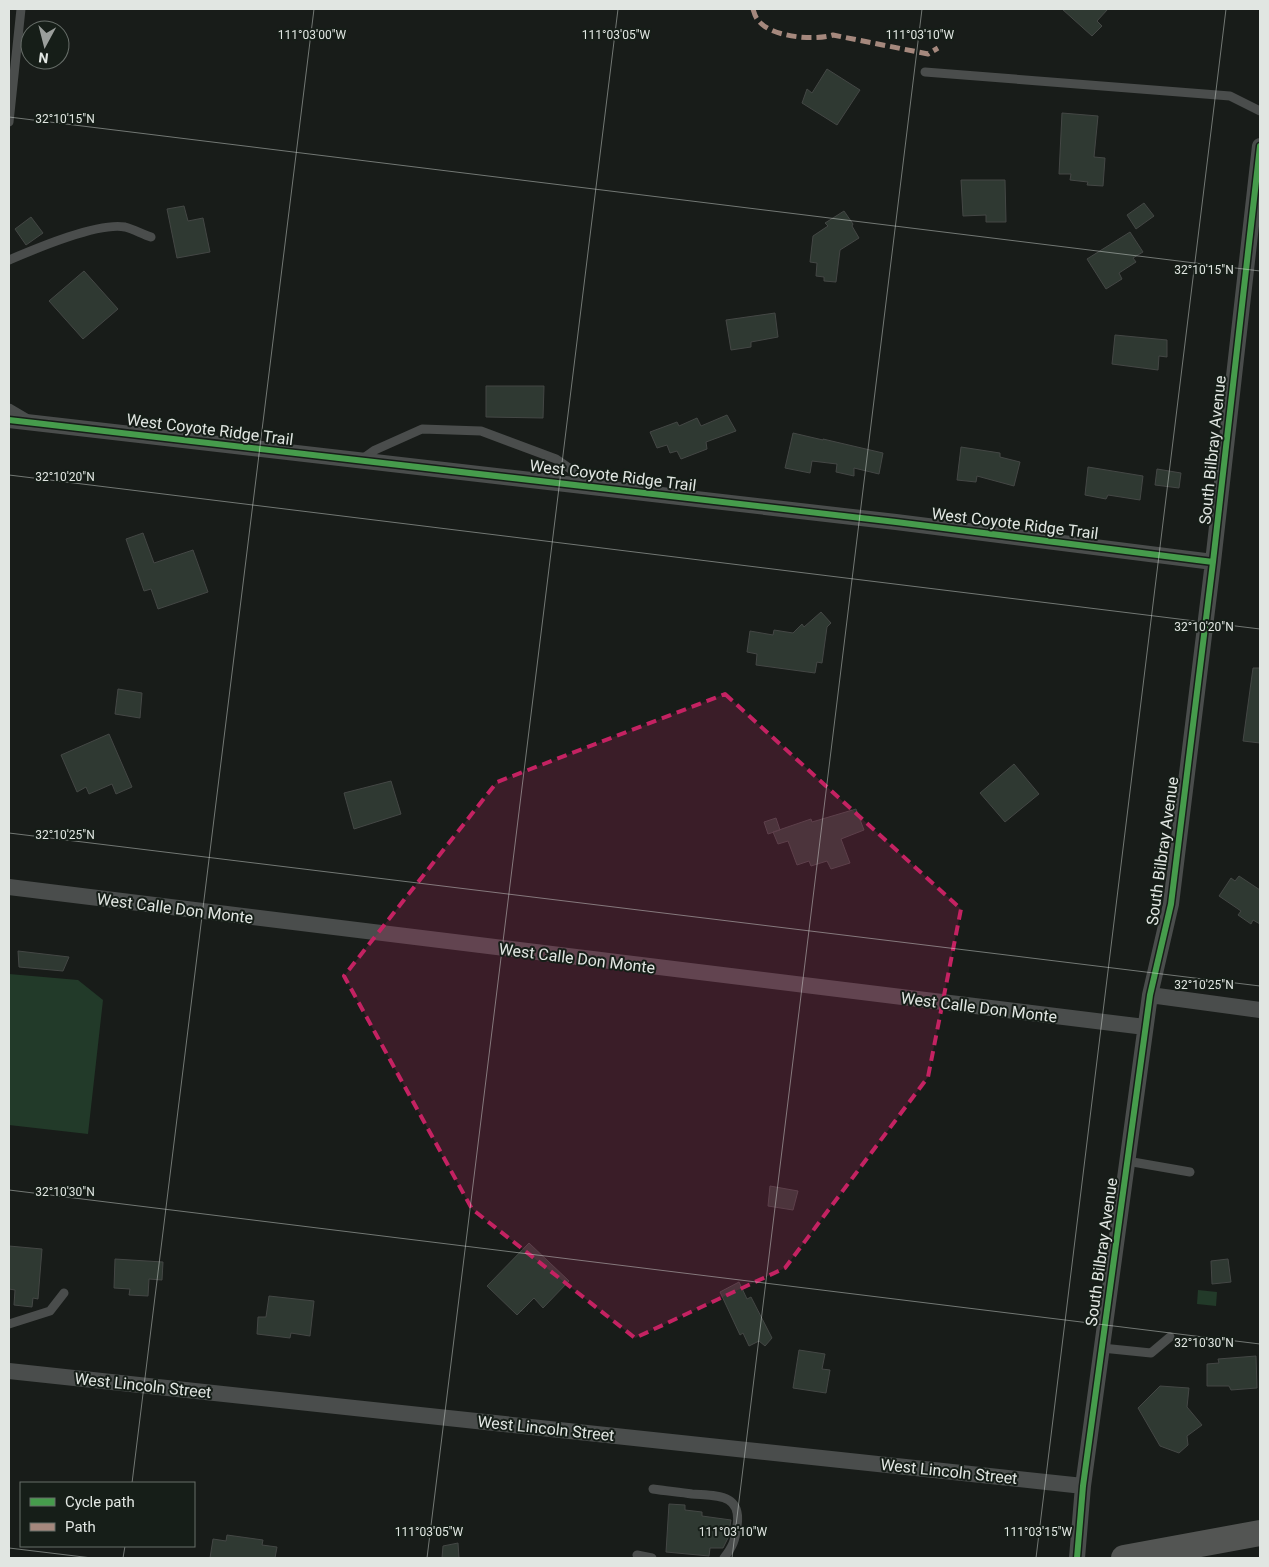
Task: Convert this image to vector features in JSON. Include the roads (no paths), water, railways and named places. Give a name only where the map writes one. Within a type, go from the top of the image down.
[{"type":"main road","points":[[1124,1558],[1260,1533]]},
{"type":"street","name":"South Bilbray Avenue","points":[[1077,1558],[1083,1486],[1145,1027],[1150,996],[1171,904],[1213,562],[1260,146]]},
{"type":"street","name":"West Coyote Ridge Trail","points":[[9,420],[896,522],[1213,562]]},
{"type":"street","name":"West Calle Don Monte","points":[[9,887],[1145,1027]]},
{"type":"street","points":[[1150,996],[1260,1010]]},
{"type":"street","name":"West Lincoln Street","points":[[9,1371],[1083,1486]]},
{"type":"lane","points":[[9,122],[21,9]]},
{"type":"lane","points":[[925,72],[1230,96],[1260,111]]},
{"type":"lane","points":[[9,260],[66,238],[103,228],[124,227],[150,238]]},
{"type":"lane","points":[[9,408],[35,423]]},
{"type":"lane","points":[[362,460],[375,450],[422,429],[481,430],[556,459],[596,487]]},
{"type":"lane","points":[[1127,1161],[1190,1172]]},
{"type":"lane","points":[[9,1324],[50,1311],[64,1292]]},
{"type":"lane","points":[[1102,1348],[1151,1353],[1170,1337]]},
{"type":"lane","points":[[653,1489],[712,1495],[731,1501],[737,1508],[738,1518],[735,1542],[724,1558]]},
{"type":"lane","points":[[637,1556],[652,1558]]}]
